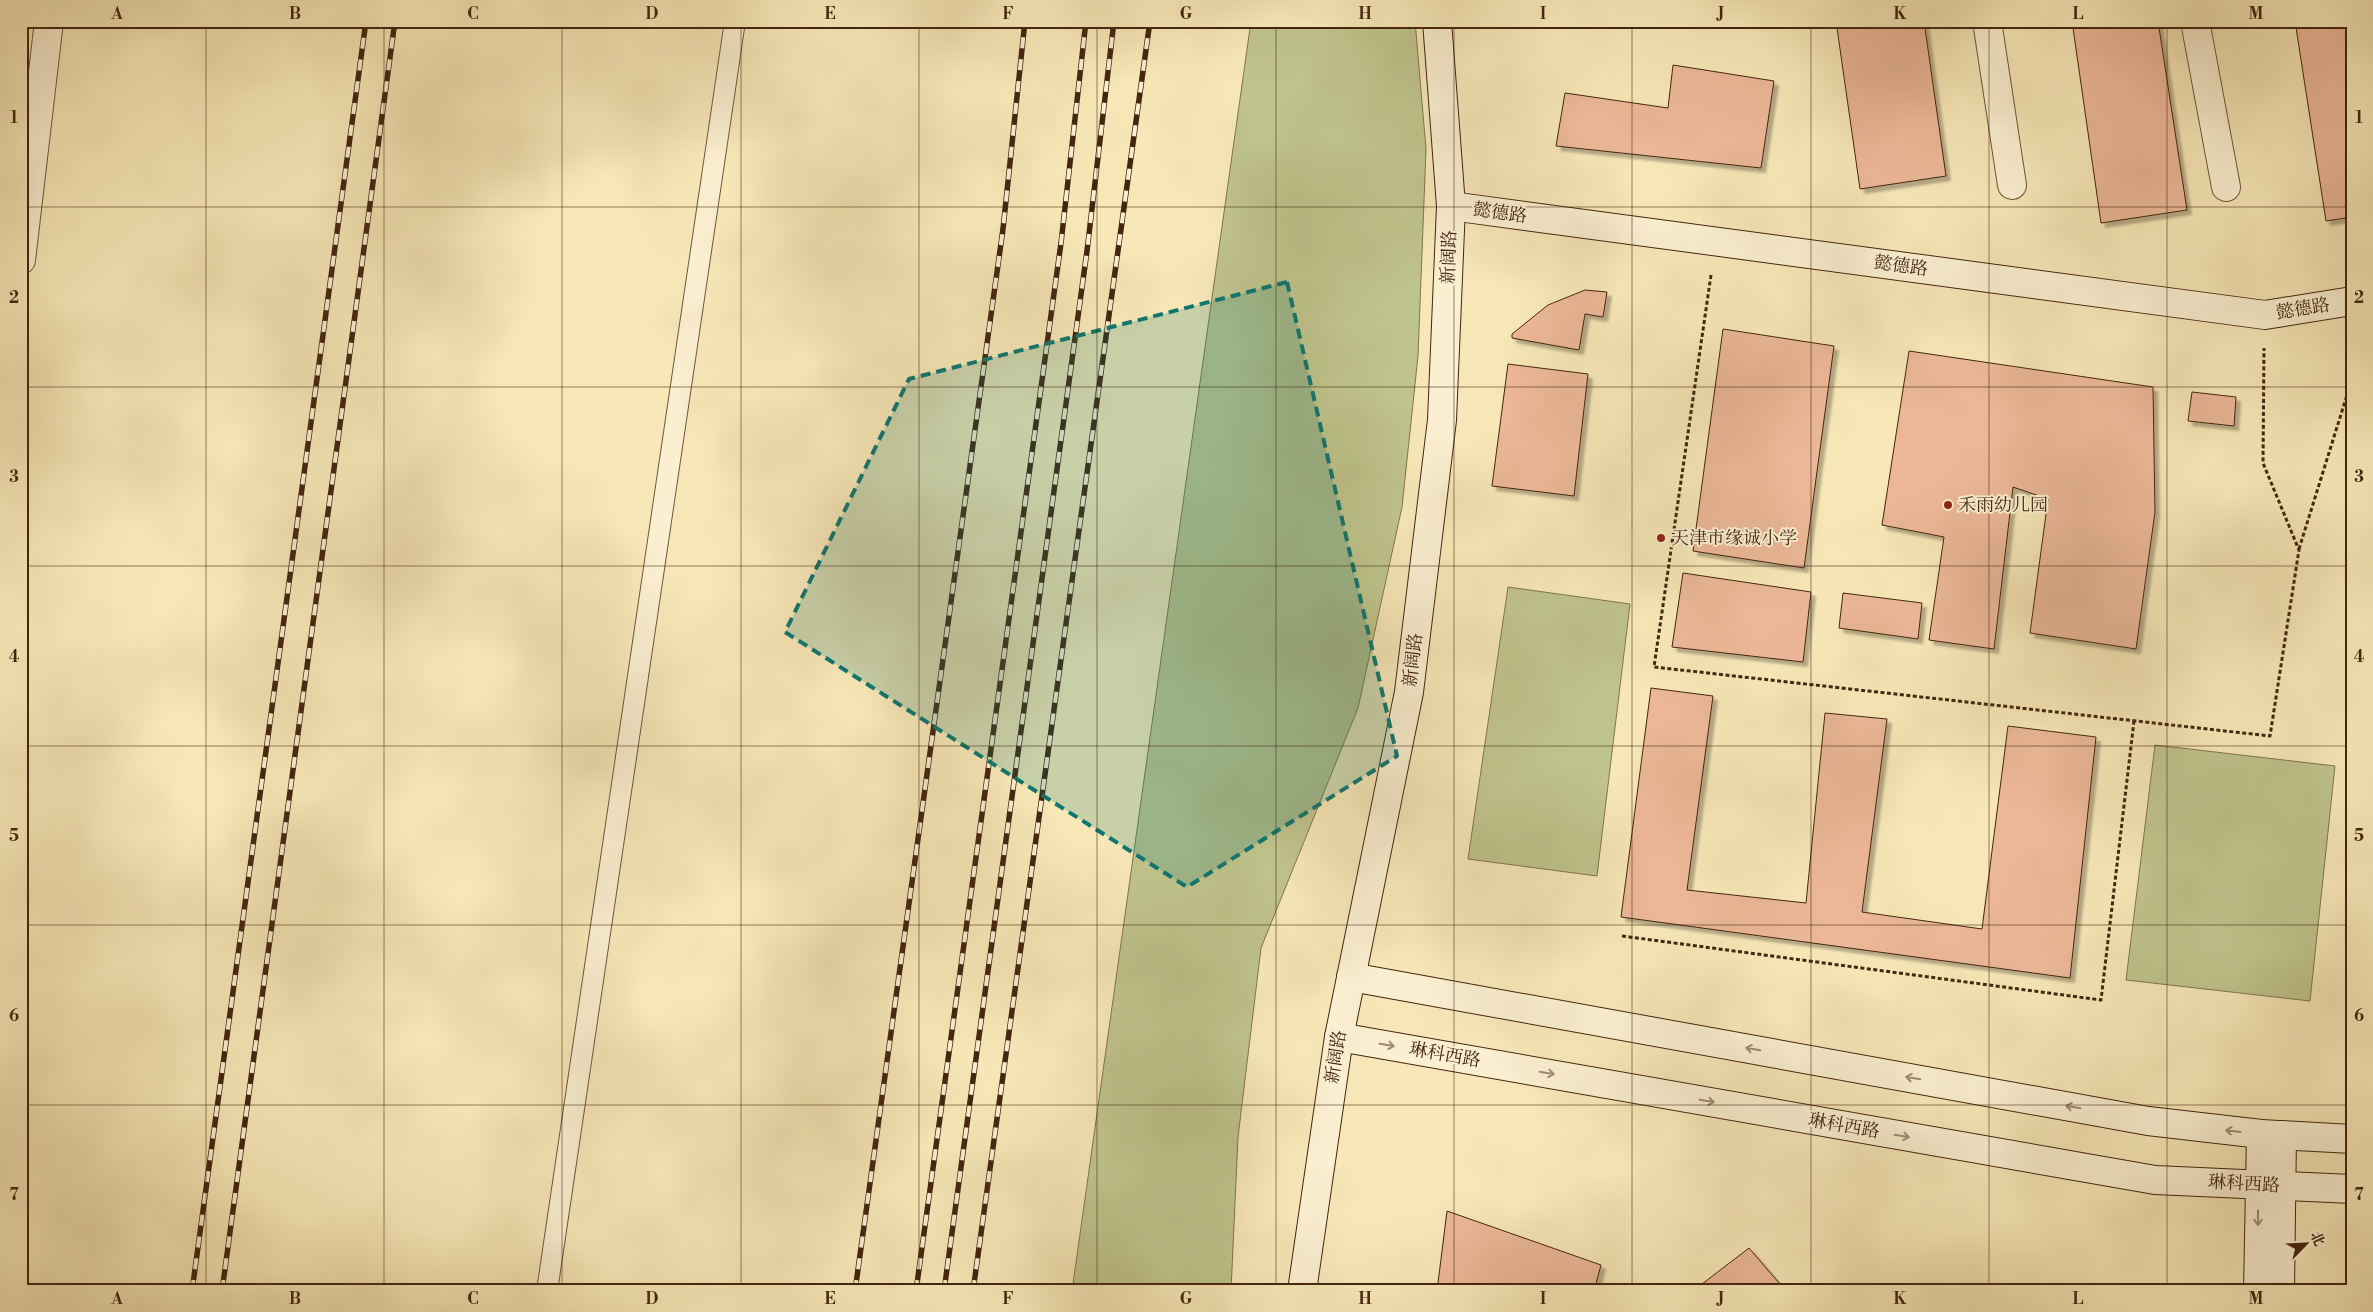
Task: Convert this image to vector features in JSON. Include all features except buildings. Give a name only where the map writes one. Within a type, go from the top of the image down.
[{"type":"street","points":[[21,260],[49,21]]},
{"type":"street","name":"新阔路","points":[[1302,1291],[1339,1037],[1409,692],[1442,420],[1450,206],[1437,21]]},
{"type":"street","points":[[1987,21],[2012,185]]},
{"type":"street","points":[[2195,21],[2226,187]]},
{"type":"street","name":"懿德路","points":[[1450,206],[2265,315],[2352,301]]},
{"type":"street","points":[[1351,977],[2148,1121],[2272,1135],[2352,1139]]},
{"type":"street","name":"琳科西路","points":[[1339,1037],[2156,1180],[2352,1189]]},
{"type":"street","points":[[2258,1291],[2270,1185],[2272,1135]]},
{"type":"street","points":[[2270,1185],[2280,1291]]},
{"type":"lane","points":[[547,1291],[735,21]]},
{"type":"path","points":[[1716,242],[1654,667],[2270,736],[2299,550],[2352,379]]},
{"type":"path","points":[[2265,315],[2263,463],[2299,550]]},
{"type":"path","points":[[1622,936],[2101,1000],[2134,721]]},
{"type":"highlighted area","points":[[1287,282],[1397,756],[1187,887],[785,632],[909,379]]},
{"type":"green space","points":[[1251,21],[1415,21],[1426,149],[1418,356],[1402,507],[1358,708],[1261,948],[1238,1137],[1231,1291],[1072,1291]]},
{"type":"green space","points":[[1508,587],[1630,604],[1597,876],[1468,859]]},
{"type":"green space","points":[[2155,745],[2335,766],[2310,1001],[2126,980]]},
{"type":"railway","points":[[192,1291],[366,21]]},
{"type":"railway","points":[[222,1291],[395,21]]},
{"type":"railway","points":[[855,1291],[1003,229],[1025,21]]},
{"type":"railway","points":[[916,1291],[1061,243],[1086,21]]},
{"type":"railway","points":[[944,1291],[1087,251],[1114,21]]},
{"type":"railway","points":[[973,1291],[1150,21]]},
{"type":"place","name":"禾雨幼儿园","points":[[1948,505]]},
{"type":"place","name":"天津市缘诚小学","points":[[1661,538]]}]
